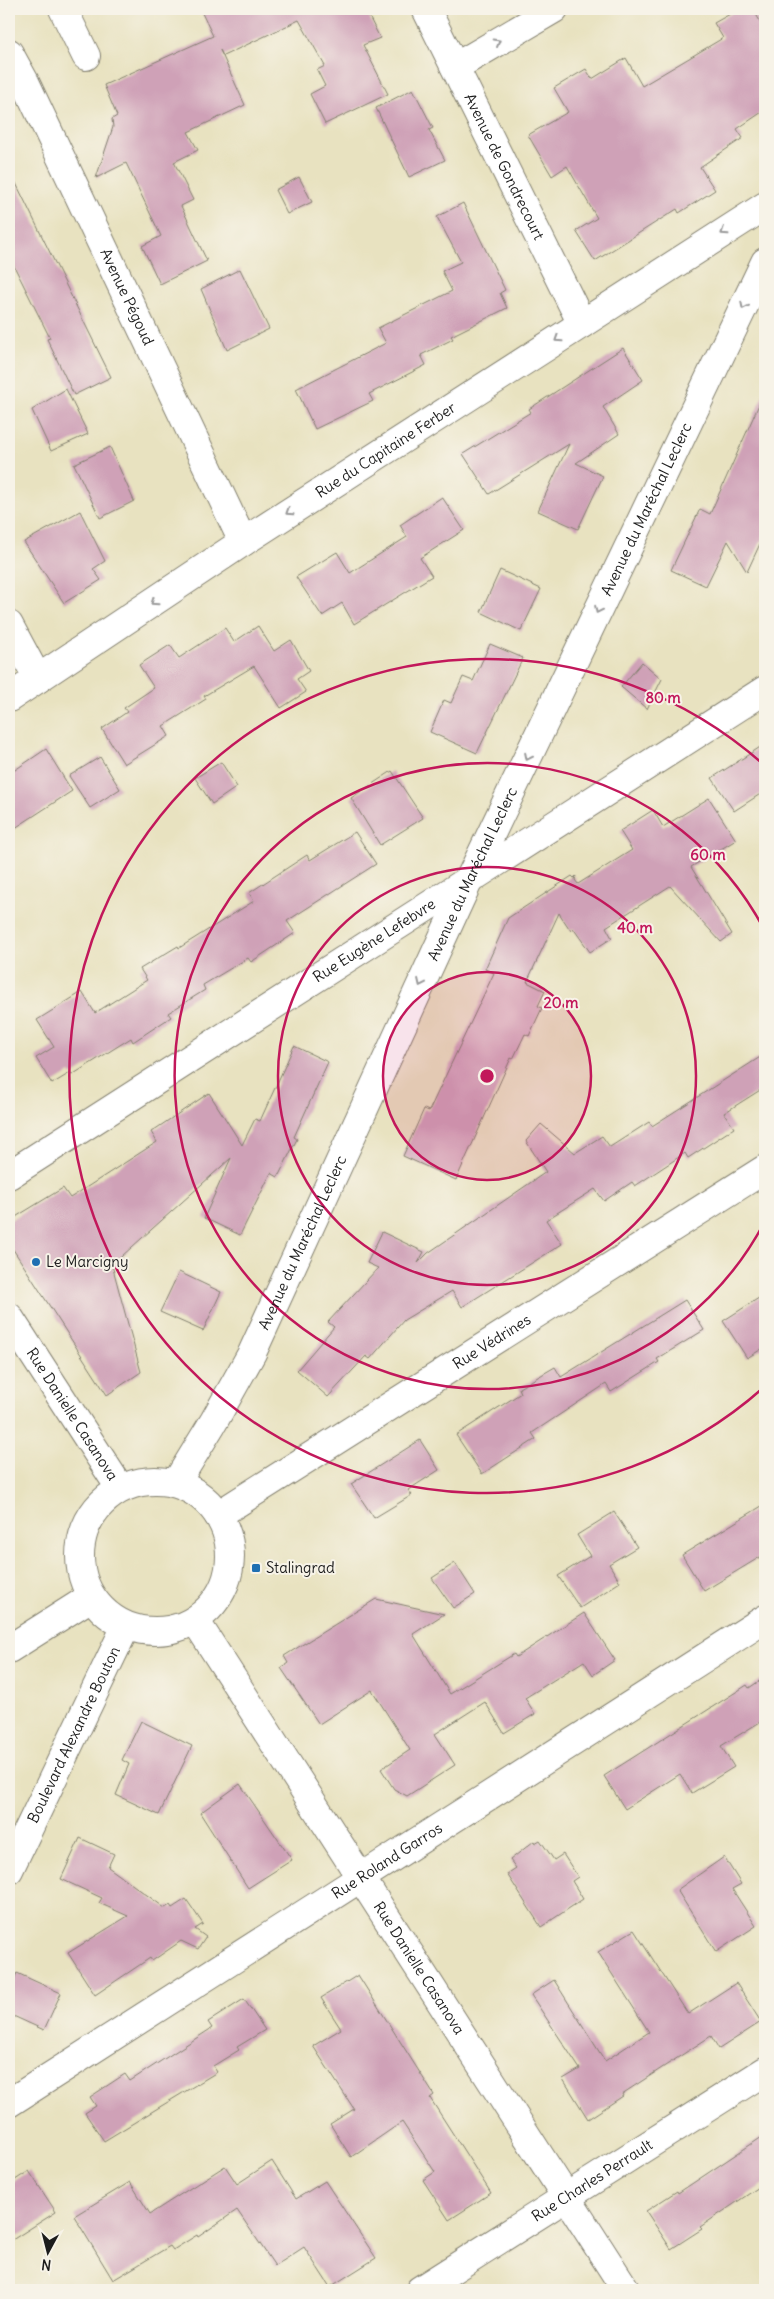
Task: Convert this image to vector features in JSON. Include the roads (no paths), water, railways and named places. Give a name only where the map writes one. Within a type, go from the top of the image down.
[{"type":"street","points":[[63,9],[86,56]]},
{"type":"street","name":"Avenue de Gondrecourt","points":[[426,9],[582,324]]},
{"type":"street","points":[[455,67],[554,9]]},
{"type":"street","name":"Avenue Pégoud","points":[[9,53],[25,82],[243,542]]},
{"type":"street","name":"Rue du Capitaine Ferber","points":[[9,698],[243,542],[765,206]]},
{"type":"street","name":"Avenue du Maréchal Leclerc","points":[[176,1483],[214,1421],[252,1353],[469,880],[765,262]]},
{"type":"street","points":[[9,625],[38,680]]},
{"type":"street","name":"Rue Eugène Lefebvre","points":[[9,1175],[765,690]]},
{"type":"street","name":"Rue Védrines","points":[[218,1515],[765,1169]]},
{"type":"street","name":"Rue Danielle Casanova","points":[[9,1316],[120,1488]]},
{"type":"street","points":[[157,1480],[176,1483],[200,1495],[218,1515],[228,1536],[231,1560],[226,1583],[214,1604],[195,1620],[179,1628],[162,1632],[126,1626],[107,1614],[91,1597],[82,1579],[80,1565],[82,1537],[90,1518],[103,1501],[120,1488],[138,1482],[157,1480]]},
{"type":"street","points":[[9,1650],[91,1597]]},
{"type":"street","name":"Rue Danielle Casanova","points":[[195,1620],[626,2290]]},
{"type":"street","name":"Rue Roland Garros","points":[[9,2103],[765,1620]]},
{"type":"street","name":"Boulevard Alexandre Bouton","points":[[9,1870],[126,1626]]},
{"type":"street","name":"Rue Charles Perrault","points":[[420,2290],[765,2071]]},
{"type":"place","name":"Le Marcigny","points":[[36,1262]]},
{"type":"place","name":"Stalingrad","points":[[256,1568]]}]
